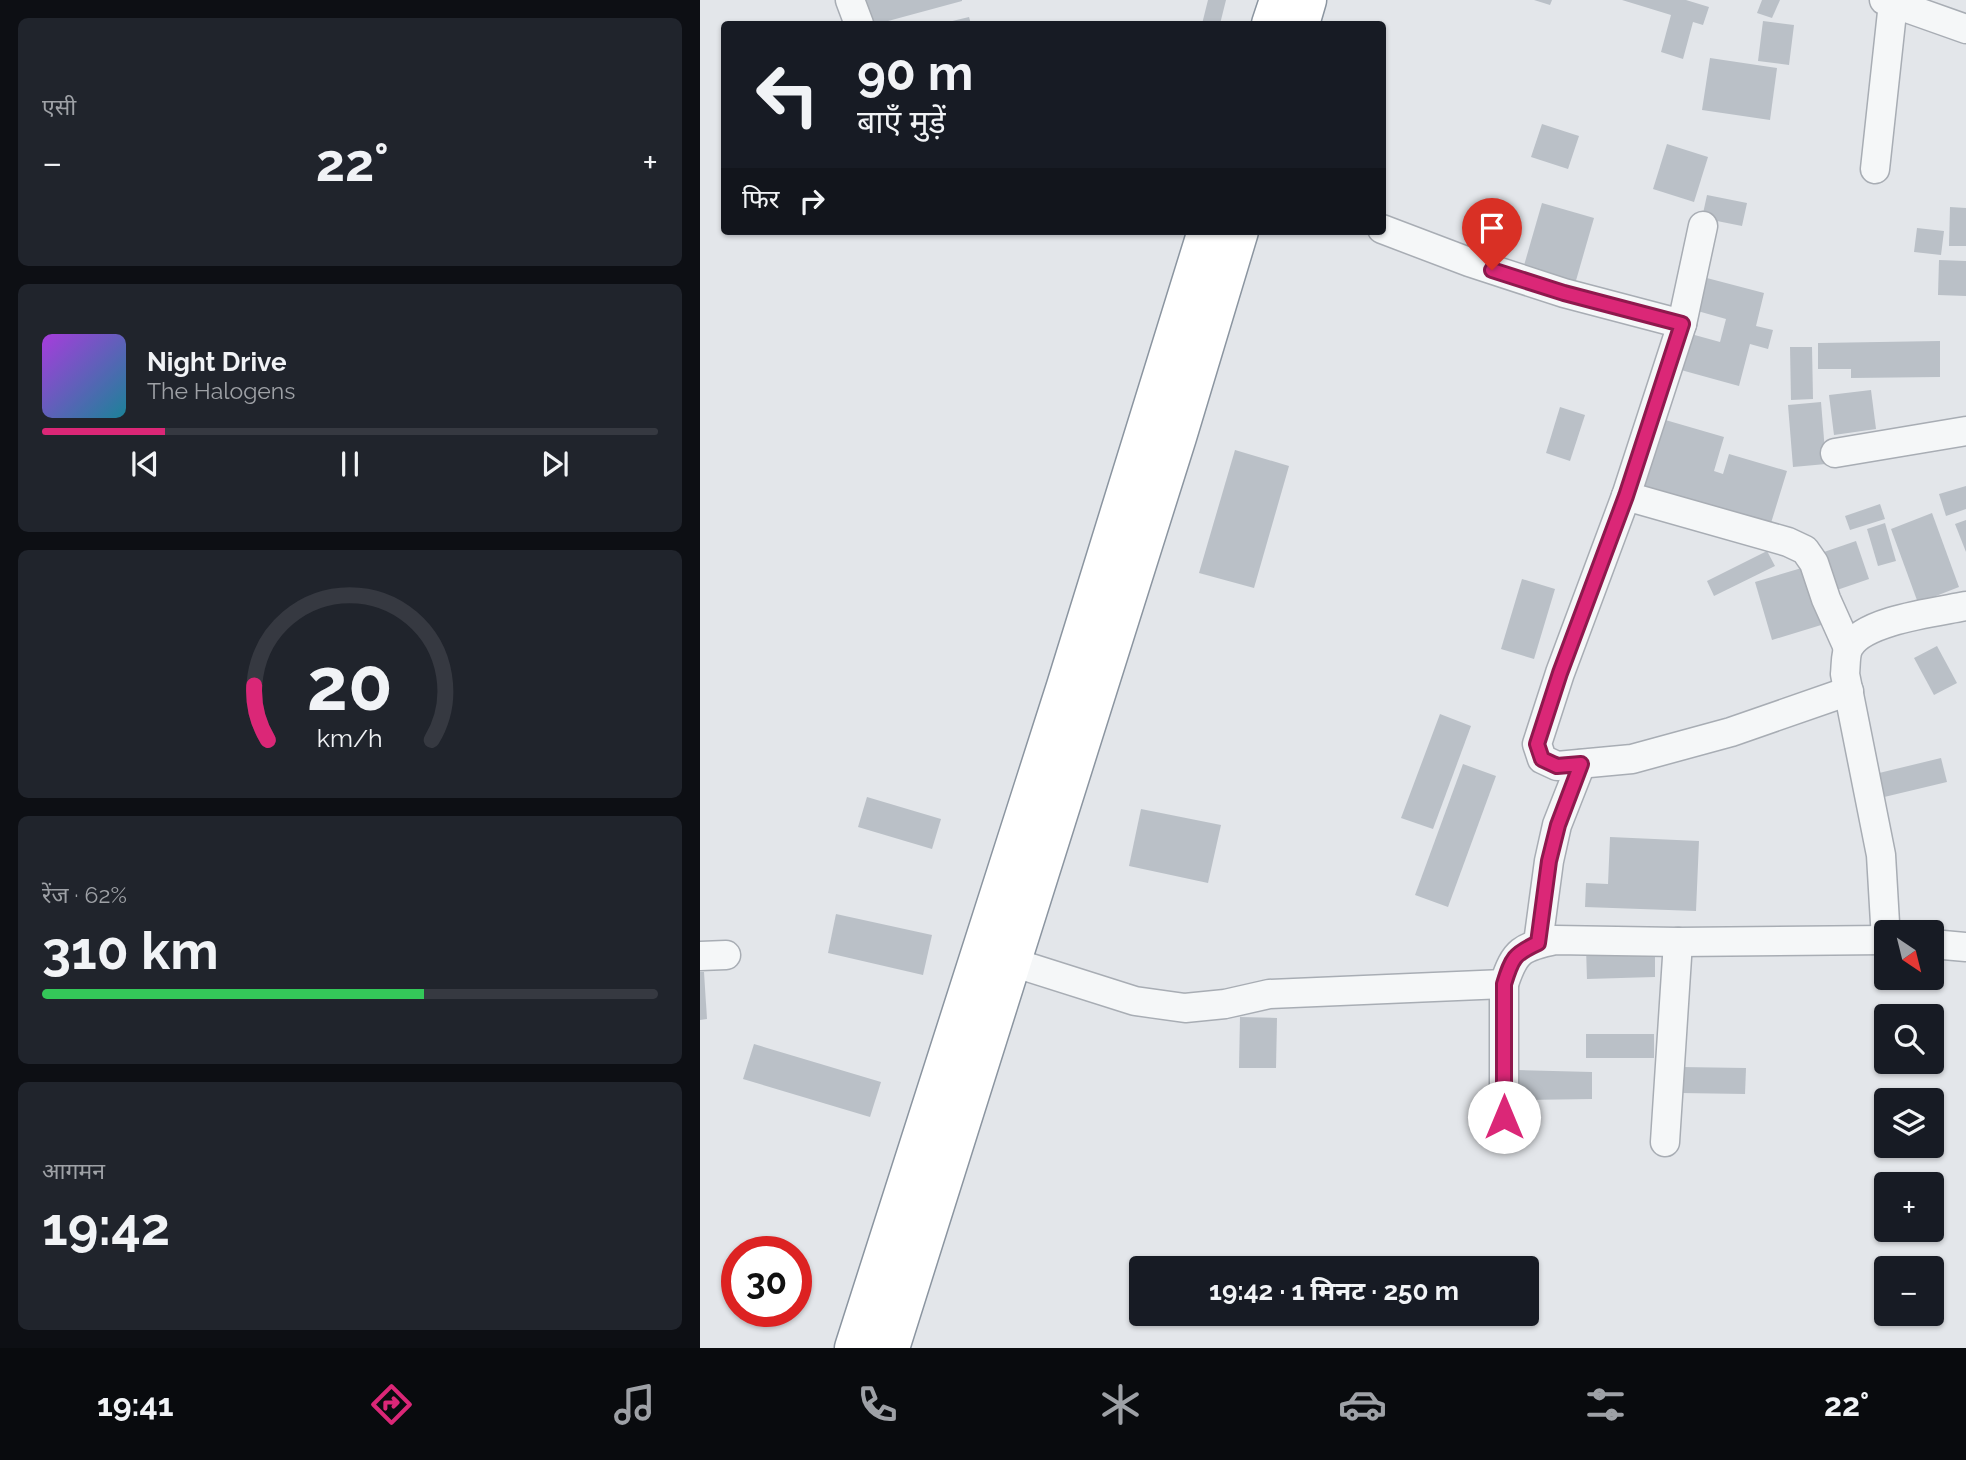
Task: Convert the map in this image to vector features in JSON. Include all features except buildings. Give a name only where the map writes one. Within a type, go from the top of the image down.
[{"type":"highway","points":[[1272,21],[1279,0]]},
{"type":"highway","points":[[1301,21],[1307,0]]},
{"type":"highway","points":[[854,1348],[1066,687],[1206,235]]},
{"type":"highway","points":[[890,1348],[1238,235]]},
{"type":"street","points":[[850,0],[858,21]]},
{"type":"street","points":[[1875,169],[1888,1],[1966,29]]},
{"type":"street","points":[[1703,226],[1682,324],[1626,496],[1560,673],[1537,744],[1542,759],[1557,766],[1632,759],[1731,732],[1849,691]]},
{"type":"street","points":[[1386,231],[1469,262],[1564,293],[1682,324]]},
{"type":"street","points":[[1835,453],[1966,431]]},
{"type":"street","points":[[1626,496],[1788,542],[1805,550],[1814,563],[1826,599],[1848,648],[1845,674],[1881,855],[1885,920]]},
{"type":"street","points":[[1848,648],[1862,633],[1889,622],[1966,606]]},
{"type":"street","points":[[1538,943],[1549,861],[1558,825],[1581,764]]},
{"type":"street","points":[[1504,1117],[1504,984],[1510,965],[1520,951],[1538,943],[1555,940],[1874,940]]},
{"type":"street","points":[[1665,1142],[1678,942]]},
{"type":"street","points":[[1944,945],[1966,947]]},
{"type":"street","points":[[1012,962],[1135,1002],[1185,1008],[1225,1004],[1269,994],[1504,984]]},
{"type":"route","points":[[1492,270],[1564,293],[1682,324],[1626,496],[1560,673],[1537,744],[1542,759],[1557,766],[1581,764],[1558,825],[1549,861],[1538,943],[1520,951],[1510,965],[1504,984],[1504,1117]]}]
